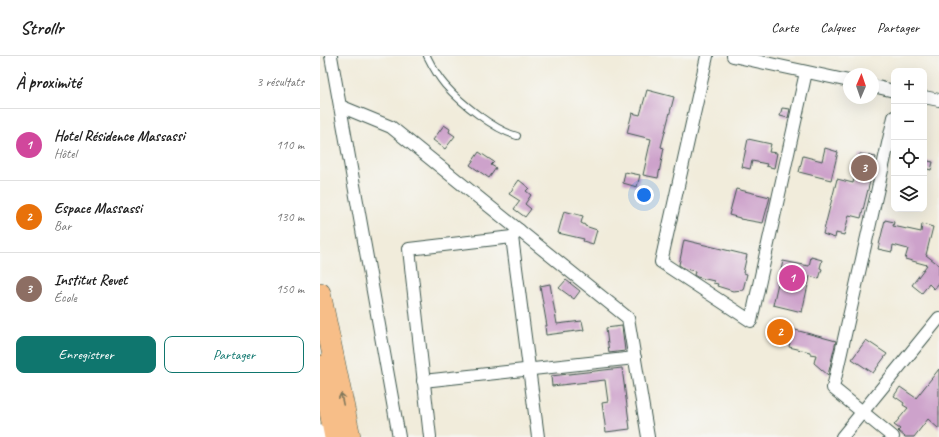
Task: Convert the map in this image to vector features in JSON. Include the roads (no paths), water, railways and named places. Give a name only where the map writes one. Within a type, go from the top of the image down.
[{"type":"highway","points":[[320,293],[350,437]]},
{"type":"highway","points":[[320,364],[335,437]]},
{"type":"street","points":[[331,56],[399,437]]},
{"type":"street","points":[[707,56],[661,262],[751,321],[806,72]]},
{"type":"street","points":[[733,56],[843,80]]},
{"type":"street","points":[[879,87],[891,90]]},
{"type":"street","points":[[927,98],[939,100]]},
{"type":"street","points":[[340,106],[391,127],[516,233],[628,318],[648,437]]},
{"type":"street","points":[[891,130],[833,388],[893,437]]},
{"type":"street","points":[[516,233],[529,370],[538,437]]},
{"type":"street","points":[[430,437],[409,249],[516,233]]},
{"type":"street","points":[[842,437],[939,318]]},
{"type":"street","points":[[424,381],[635,358]]},
{"type":"street","points":[[320,431],[325,437]]},
{"type":"lane","points":[[427,56],[444,84],[458,97],[506,133],[517,136]]},
{"type":"place","name":"Institut Revet","points":[[864,168]]},
{"type":"place","name":"Hotel Résidence Massassi","points":[[792,278]]},
{"type":"place","name":"Espace Massassi","points":[[780,332]]}]
